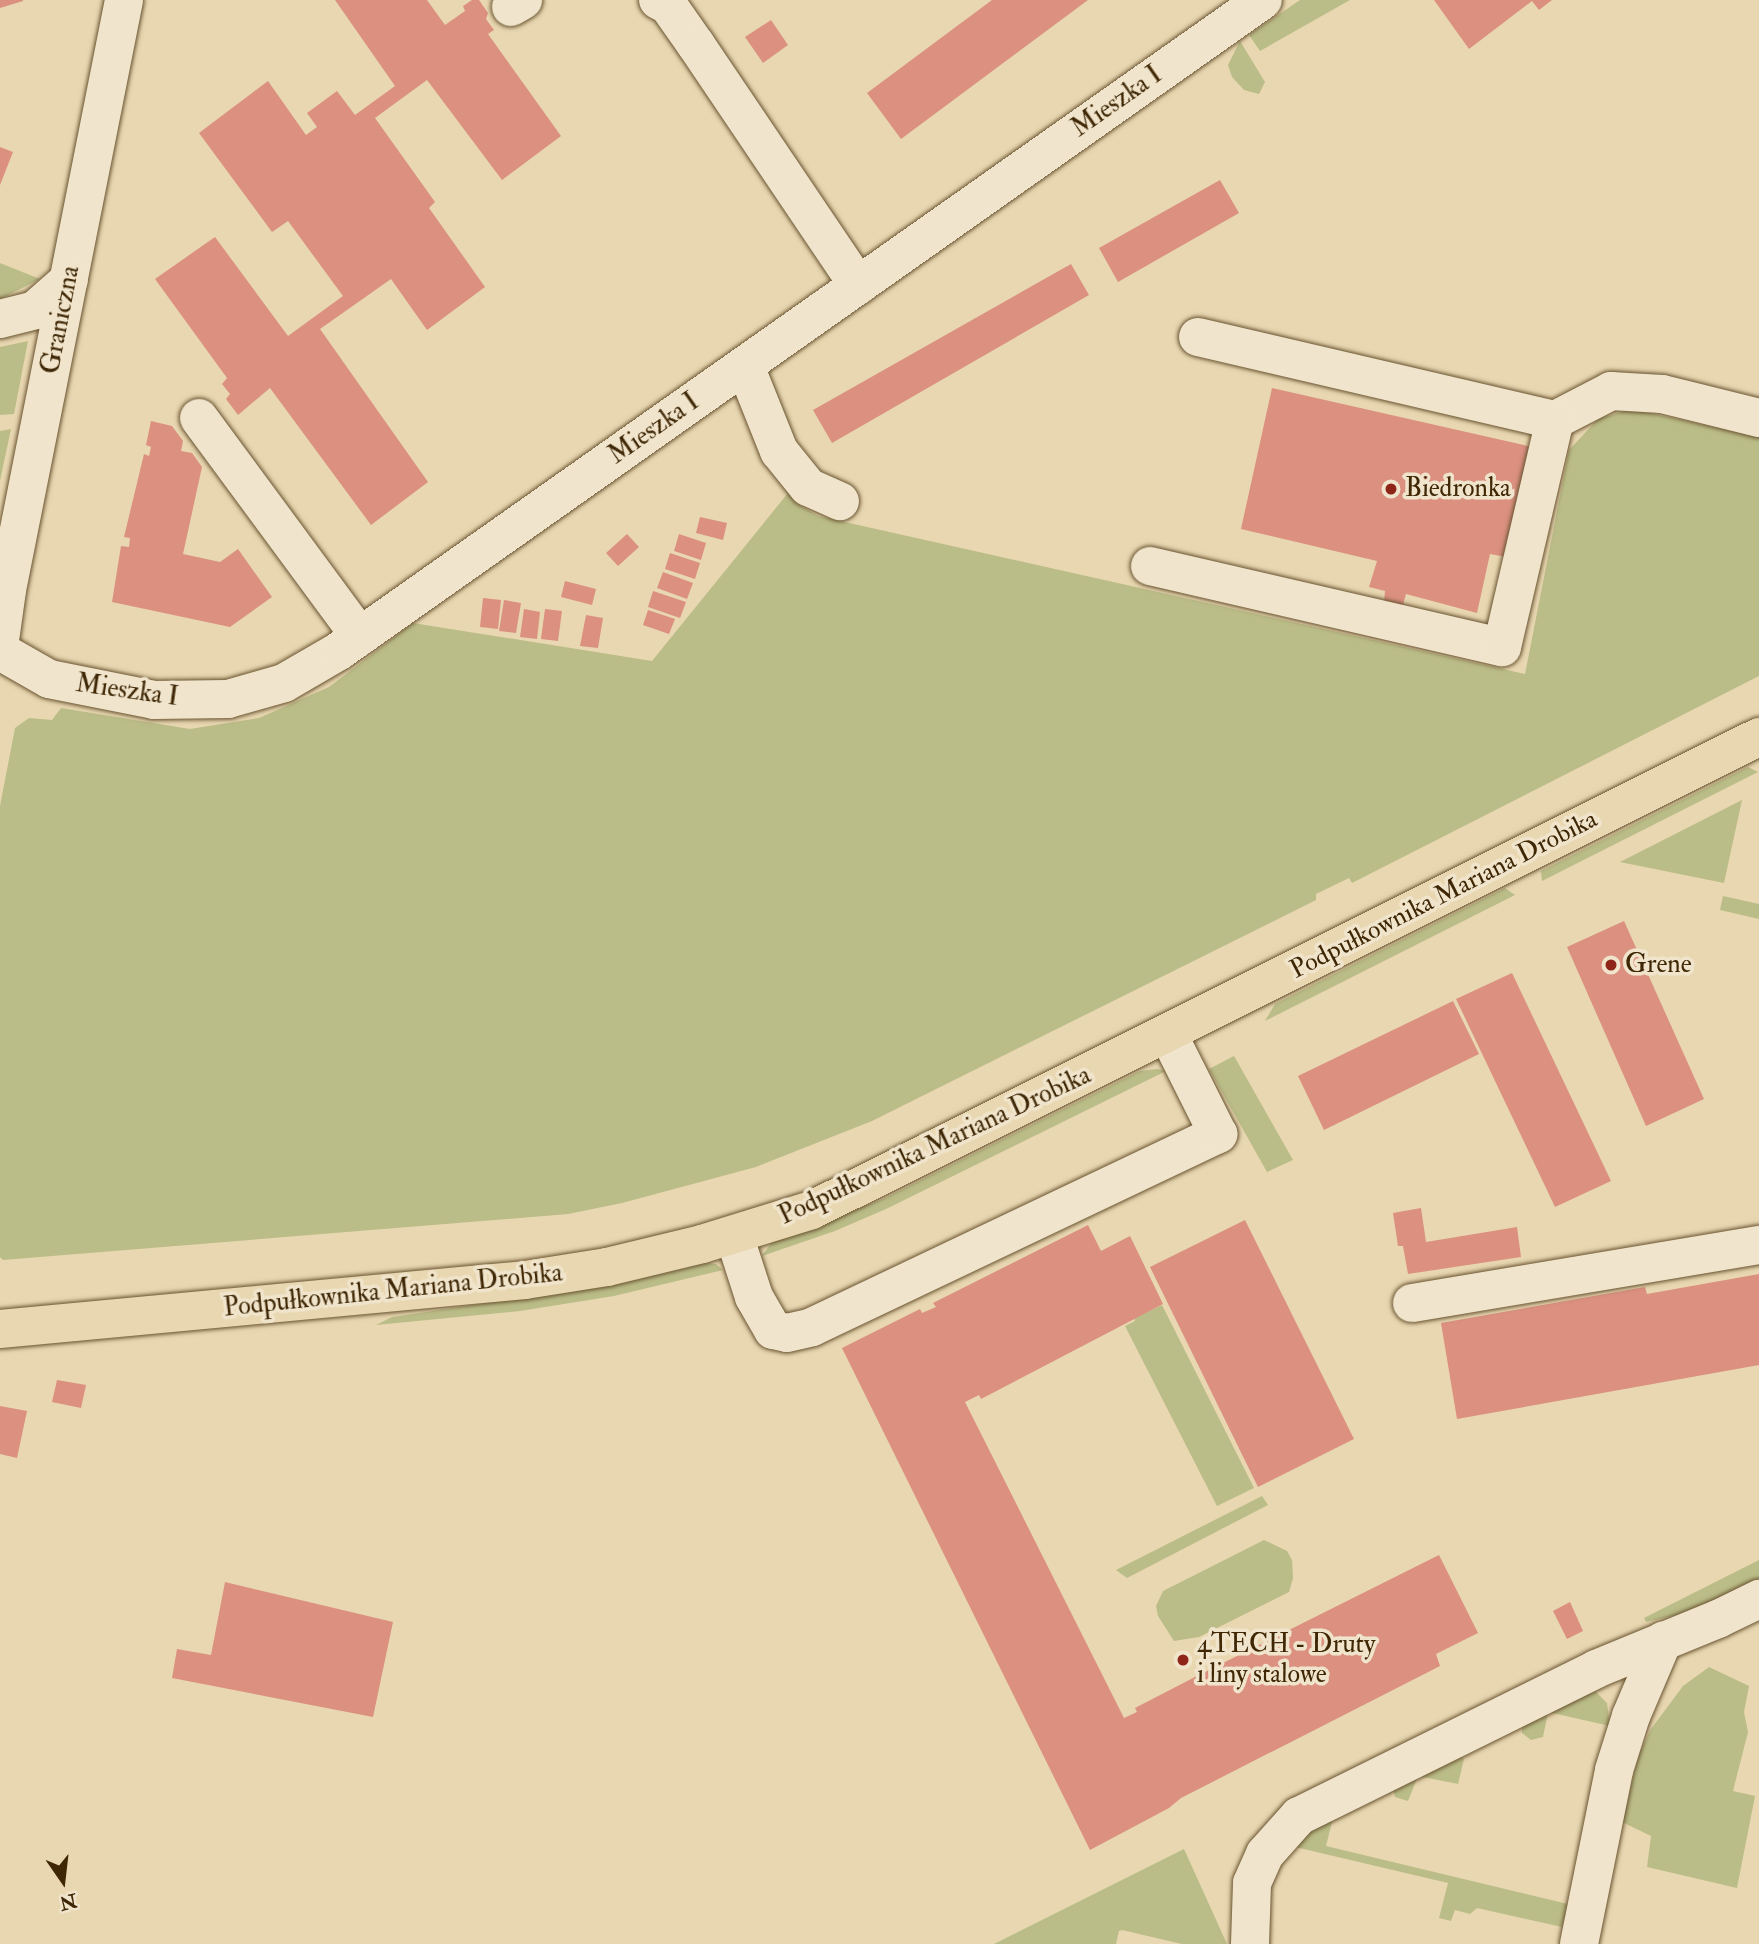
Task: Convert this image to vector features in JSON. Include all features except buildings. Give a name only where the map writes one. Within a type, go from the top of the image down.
[{"type":"main road","name":"Podpułkownika Mariana Drobika","points":[[0,1329],[525,1280],[607,1266],[734,1235],[812,1210],[1759,737]]},
{"type":"street","name":"Graniczna","points":[[0,640],[7,590],[124,0]]},
{"type":"street","points":[[658,0],[667,5],[858,285]]},
{"type":"street","name":"Mieszka I","points":[[0,651],[49,679],[155,700],[228,699],[284,683],[360,636],[1263,0]]},
{"type":"street","points":[[0,319],[35,310],[69,280]]},
{"type":"street","points":[[1198,337],[1555,420],[1612,391],[1662,394],[1759,418]]},
{"type":"street","points":[[745,366],[779,451],[808,487],[840,501]]},
{"type":"street","points":[[199,418],[360,636]]},
{"type":"street","points":[[1150,566],[1502,647],[1555,420]]},
{"type":"street","points":[[734,1235],[754,1297],[774,1330],[787,1333],[812,1328],[1218,1134],[1168,1034]]},
{"type":"street","points":[[1412,1303],[1759,1245]]},
{"type":"street","points":[[1250,1944],[1252,1883],[1265,1854],[1299,1815],[1596,1669],[1755,1605]]},
{"type":"street","points":[[1579,1944],[1615,1770],[1631,1716],[1664,1641]]},
{"type":"green space","points":[[1300,0],[1350,0],[1260,51],[1249,35]]},
{"type":"green space","points":[[1240,41],[1265,82],[1259,94],[1244,90],[1232,77],[1228,65]]},
{"type":"green space","points":[[0,263],[40,279],[0,299]]},
{"type":"green space","points":[[28,341],[14,414],[0,415],[0,347]]},
{"type":"green space","points":[[1631,409],[1759,437],[1759,676],[1352,883],[1349,878],[1316,894],[1316,900],[872,1121],[756,1167],[622,1203],[568,1214],[3,1260],[0,1257],[0,806],[15,728],[29,718],[52,720],[61,708],[190,729],[259,718],[329,687],[413,623],[652,661],[788,493],[798,504],[818,516],[1525,674],[1569,450],[1598,419]]},
{"type":"green space","points":[[11,429],[0,481],[0,431]]},
{"type":"green space","points":[[1748,767],[1758,772],[1542,881],[1541,871]]},
{"type":"green space","points":[[1742,800],[1724,883],[1620,862]]},
{"type":"green space","points":[[1505,888],[1515,895],[1265,1021],[1275,1004]]},
{"type":"green space","points":[[1723,896],[1759,904],[1759,919],[1720,910]]},
{"type":"green space","points":[[1234,1056],[1293,1160],[1267,1172],[1209,1069]]},
{"type":"green space","points":[[1140,1071],[1166,1071],[886,1209],[835,1231],[762,1256],[772,1242],[883,1199]]},
{"type":"green space","points":[[707,1263],[716,1264],[723,1270],[614,1296],[520,1311],[376,1325],[392,1317],[628,1282]]},
{"type":"green space","points":[[1162,1305],[1254,1488],[1217,1506],[1125,1326],[1135,1321],[1134,1318]]},
{"type":"green space","points":[[1262,1496],[1268,1505],[1127,1578],[1116,1570]]},
{"type":"green space","points":[[1264,1540],[1287,1551],[1292,1560],[1293,1578],[1289,1592],[1199,1637],[1174,1641],[1158,1616],[1156,1606],[1163,1591]]},
{"type":"green space","points":[[1759,1560],[1759,1580],[1700,1610],[1646,1622],[1644,1618]]},
{"type":"green space","points":[[1709,1667],[1749,1686],[1744,1712],[1748,1732],[1733,1791],[1755,1796],[1737,1888],[1647,1867],[1651,1836],[1622,1822],[1639,1754],[1651,1729],[1683,1686]]},
{"type":"green space","points":[[1595,1691],[1607,1703],[1610,1726],[1548,1712],[1543,1737],[1531,1740],[1522,1733],[1522,1719],[1577,1692]]},
{"type":"green space","points":[[1455,1753],[1464,1759],[1458,1784],[1418,1776],[1408,1801],[1395,1797],[1393,1788],[1396,1782]]},
{"type":"green space","points":[[1333,1818],[1326,1846],[1568,1904],[1562,1927],[1477,1908],[1470,1914],[1455,1910],[1451,1921],[1439,1918],[1448,1883],[1291,1846],[1297,1835]]},
{"type":"green space","points":[[1184,1849],[1227,1944],[1182,1944],[1122,1930],[1119,1931],[1116,1944],[994,1944]]},
{"type":"place","name":"Biedronka","points":[[1391,489]]},
{"type":"place","name":"Grene","points":[[1611,965]]},
{"type":"place","name":"4TECH - Druty i liny stalowe","points":[[1183,1660]]}]
